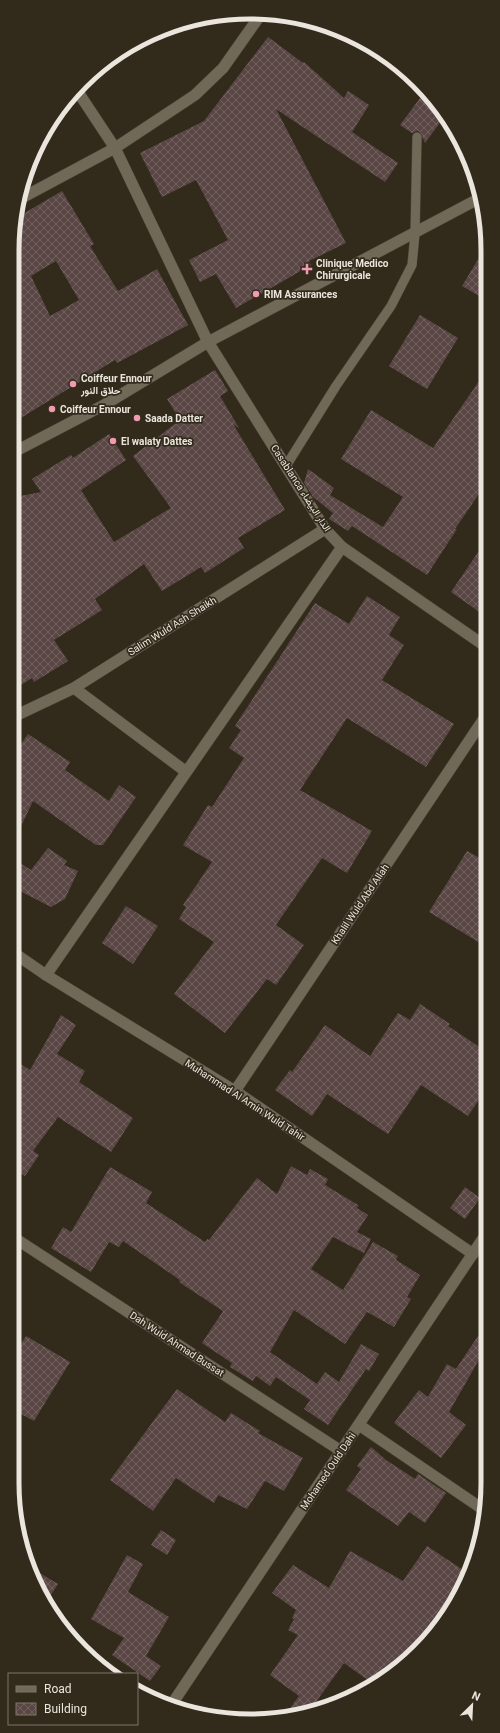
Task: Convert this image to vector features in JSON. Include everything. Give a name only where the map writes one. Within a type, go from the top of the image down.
[{"type":"street","points":[[25,196],[115,148],[195,95],[223,68],[258,19]]},
{"type":"street","name":"Casablanca الدار البيضاء","points":[[80,94],[115,148],[208,342],[325,528],[342,546],[481,643]]},
{"type":"street","points":[[19,448],[104,405],[208,342],[415,234],[476,200]]},
{"type":"street","name":"Salim Wuld Ash Shaikh","points":[[19,714],[74,688],[325,528]]},
{"type":"street","points":[[46,975],[185,770],[342,546]]},
{"type":"street","points":[[74,688],[185,770]]},
{"type":"street","name":"Khalil Wuld Abd Allah","points":[[235,1091],[481,723]]},
{"type":"street","name":"Muhammad Al Amin Wuld Tahir","points":[[19,956],[46,975],[235,1091],[473,1254]]},
{"type":"street","name":"Dah Wuld Ahmad Bussat","points":[[19,1241],[341,1451]]},
{"type":"street","name":"Mohamed Ould Dahi","points":[[174,1701],[481,1242]]},
{"type":"street","points":[[359,1424],[480,1507]]},
{"type":"lane","points":[[286,466],[336,386],[391,306],[412,265],[415,234],[417,137]]},
{"type":"building","points":[[268,37],[303,63],[304,62],[344,98],[348,91],[369,105],[352,132],[398,163],[385,182],[276,109],[346,243],[309,261],[311,265],[236,308],[216,274],[200,282],[189,260],[228,240],[196,180],[162,197],[140,153],[204,121]]},
{"type":"building","points":[[422,96],[441,121],[425,143],[420,132],[417,131],[412,133],[400,125]]},
{"type":"building","points":[[62,191],[94,244],[90,246],[118,291],[157,269],[188,325],[117,363],[115,360],[19,419],[19,235],[22,215]],"holes":[[[56,261],[79,300],[50,316],[31,276]]]},
{"type":"building","points":[[481,254],[481,297],[462,286]]},
{"type":"building","points":[[420,315],[458,338],[427,389],[389,366]]},
{"type":"building","points":[[215,370],[228,391],[220,396],[239,428],[233,424],[285,510],[238,538],[244,548],[205,573],[201,567],[162,591],[144,564],[95,599],[102,610],[54,640],[68,661],[34,682],[32,678],[19,686],[19,496],[41,492],[32,479],[71,455],[73,458],[109,434],[126,460],[81,490],[114,542],[171,508],[133,456],[180,420],[167,399]]},
{"type":"building","points":[[481,378],[481,491],[455,529],[457,529],[427,575],[352,526],[348,531],[329,519],[333,513],[313,497],[304,483],[308,469],[334,488],[330,495],[383,527],[403,497],[341,459],[371,410],[433,448]]},
{"type":"building","points":[[481,548],[481,613],[451,592]]},
{"type":"building","points":[[367,596],[400,617],[389,635],[404,645],[382,680],[454,724],[426,767],[347,718],[300,790],[372,831],[347,873],[322,858],[276,925],[304,945],[276,985],[267,979],[225,1033],[174,994],[214,942],[179,919],[186,907],[183,905],[212,862],[183,845],[208,805],[212,807],[244,758],[229,748],[241,730],[235,726],[315,603],[349,624]]},
{"type":"building","points":[[28,734],[70,762],[65,770],[109,801],[119,785],[136,797],[103,845],[96,845],[33,801],[19,830],[19,770],[21,767],[19,765],[19,747]]},
{"type":"building","points":[[48,848],[67,861],[64,865],[78,871],[65,899],[51,907],[19,891],[19,862],[31,870]]},
{"type":"building","points":[[467,851],[481,859],[481,944],[429,912]]},
{"type":"building","points":[[126,906],[158,926],[133,964],[102,943]]},
{"type":"building","points":[[420,1004],[450,1024],[448,1026],[481,1048],[481,1096],[468,1116],[421,1085],[388,1134],[327,1094],[312,1116],[275,1090],[290,1070],[292,1072],[325,1025],[370,1056],[398,1013],[410,1020]]},
{"type":"building","points":[[61,1015],[76,1025],[57,1054],[85,1071],[79,1082],[133,1118],[111,1152],[58,1117],[33,1151],[39,1155],[25,1176],[19,1172],[19,1063],[30,1070]]},
{"type":"building","points":[[291,1166],[307,1175],[310,1169],[328,1179],[325,1185],[358,1205],[357,1208],[368,1215],[357,1232],[371,1239],[364,1253],[333,1237],[311,1269],[343,1290],[373,1242],[398,1256],[396,1260],[420,1275],[407,1297],[411,1299],[394,1327],[367,1312],[345,1344],[294,1310],[270,1352],[317,1384],[325,1372],[339,1382],[361,1344],[379,1354],[369,1371],[366,1369],[328,1425],[304,1409],[310,1400],[276,1377],[270,1386],[256,1376],[253,1381],[230,1367],[232,1363],[202,1343],[223,1311],[179,1282],[180,1280],[123,1241],[119,1247],[109,1242],[91,1272],[51,1248],[63,1227],[71,1232],[110,1167],[152,1192],[146,1203],[205,1242],[207,1239],[209,1240],[257,1178],[277,1194]]},
{"type":"building","points":[[465,1187],[480,1198],[465,1219],[450,1208]]},
{"type":"building","points":[[26,1336],[70,1362],[34,1421],[19,1413],[19,1347]]},
{"type":"building","points":[[478,1336],[481,1338],[481,1356],[449,1412],[466,1425],[441,1458],[394,1423],[419,1390],[428,1397],[447,1364],[456,1369]]},
{"type":"building","points":[[177,1389],[225,1422],[231,1413],[260,1431],[258,1433],[303,1458],[284,1491],[265,1481],[247,1509],[218,1495],[214,1503],[176,1478],[153,1511],[110,1480]]},
{"type":"building","points":[[371,1447],[386,1460],[415,1479],[418,1474],[446,1493],[425,1523],[409,1512],[398,1526],[346,1490],[361,1469],[357,1466]]},
{"type":"building","points":[[161,1530],[176,1540],[167,1555],[151,1545]]},
{"type":"building","points":[[427,1546],[463,1570],[450,1598],[433,1624],[402,1657],[391,1666],[369,1681],[344,1663],[314,1705],[288,1711],[299,1696],[270,1675],[298,1635],[288,1630],[294,1619],[292,1618],[296,1610],[272,1593],[293,1565],[329,1588],[350,1551],[403,1581]]},
{"type":"building","points":[[127,1555],[143,1564],[128,1592],[169,1617],[146,1656],[161,1666],[150,1681],[112,1655],[124,1638],[91,1619]]},
{"type":"building","points":[[37,1572],[58,1584],[50,1597]]},
{"type":"place","name":"Clinique Medico Chirurgicale","points":[[307,269]]},
{"type":"place","name":"RIM Assurances","points":[[256,294]]},
{"type":"place","name":"Coiffeur Ennour حلاق النور","points":[[73,384]]},
{"type":"place","name":"Coiffeur Ennour","points":[[52,409]]},
{"type":"place","name":"Saada Datter","points":[[137,418]]},
{"type":"place","name":"El walaty Dattes","points":[[113,441]]}]
